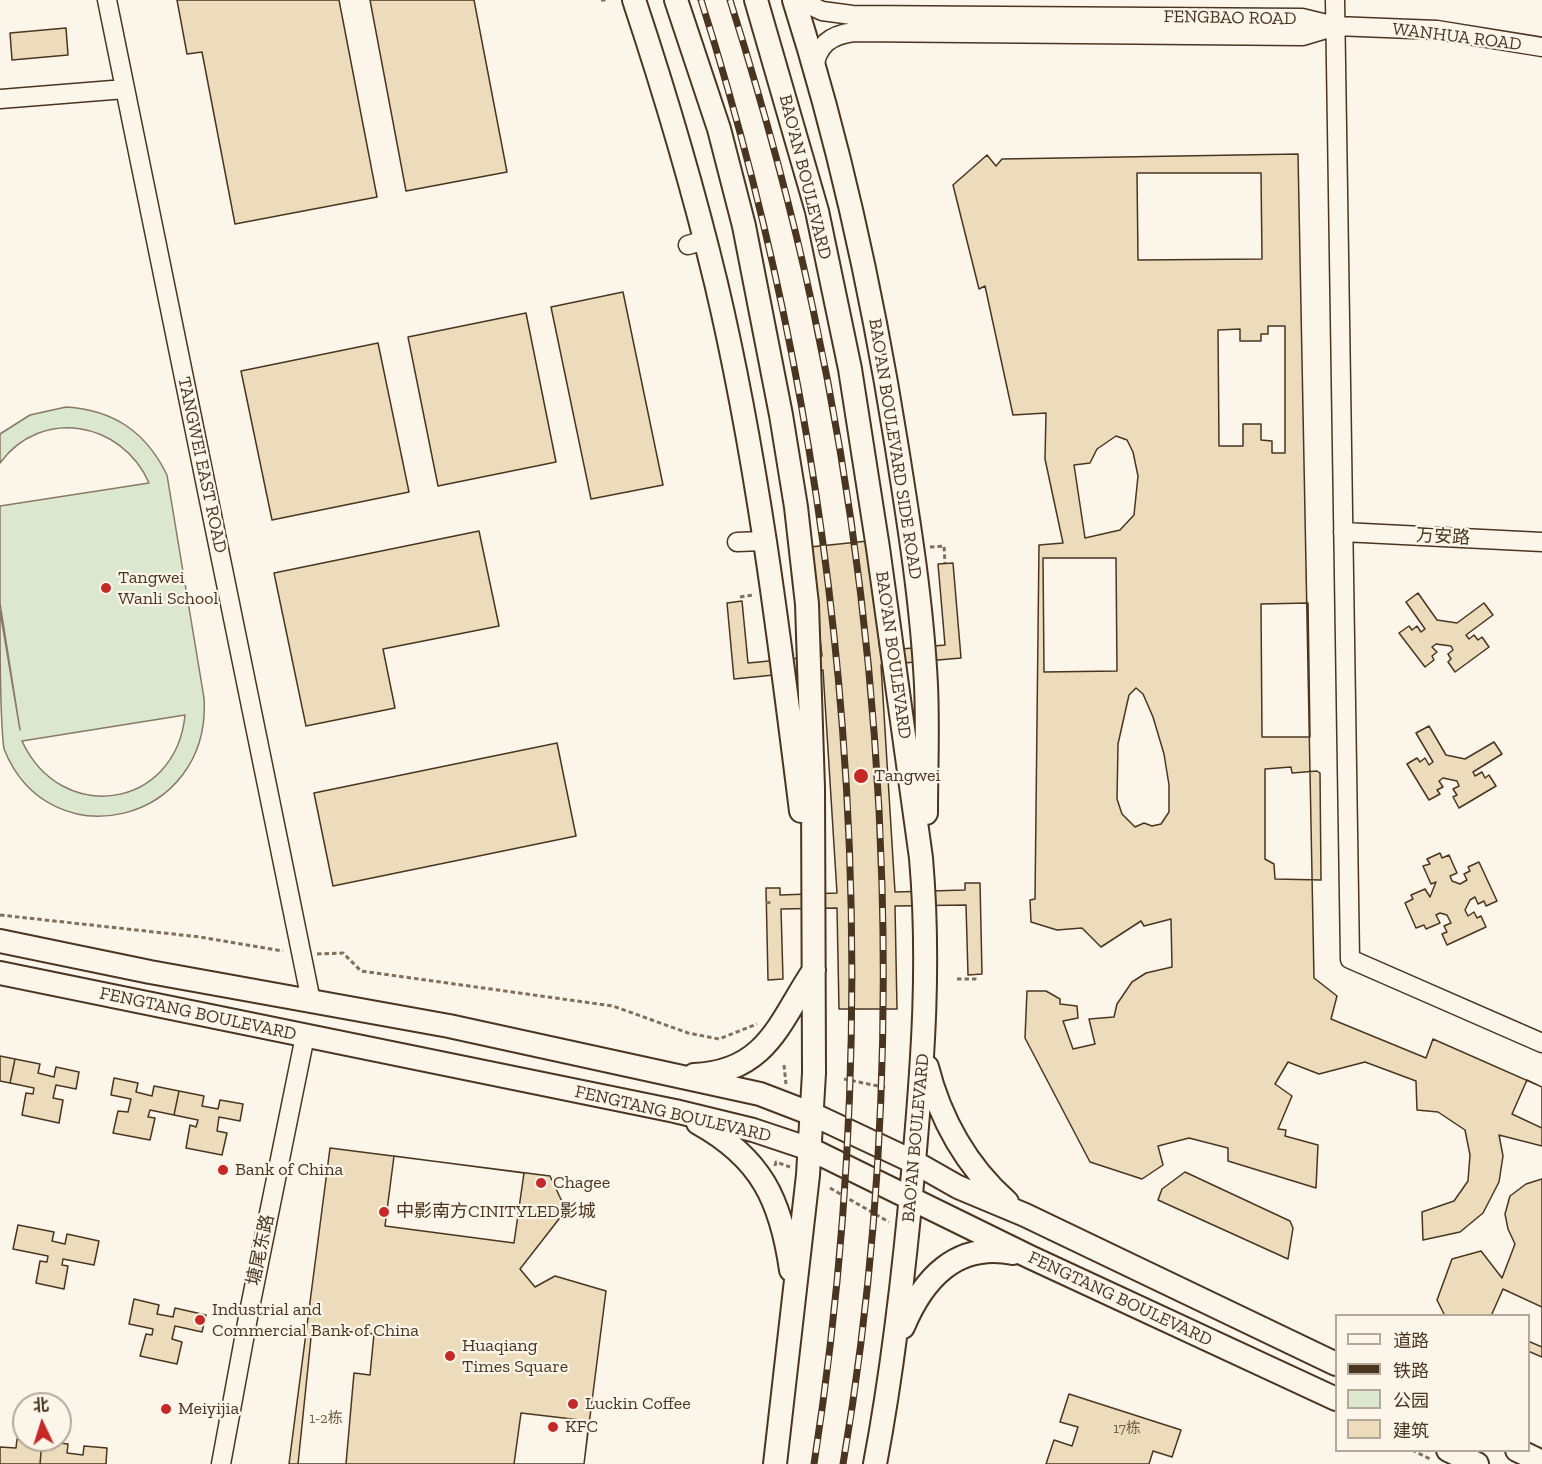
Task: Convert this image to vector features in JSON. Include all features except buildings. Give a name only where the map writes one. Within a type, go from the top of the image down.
[{"type":"main road","points":[[634,0],[682,153],[696,242],[737,388],[764,541],[812,893]]},
{"type":"main road","points":[[676,0],[718,129],[744,226],[796,507],[807,604],[811,680],[814,970],[812,1114],[795,1299],[776,1464]]},
{"type":"main road","name":"BAO'AN BOULEVARD","points":[[756,0],[817,211],[849,369],[878,548],[921,858],[925,907],[927,952],[924,1044],[911,1197],[889,1386],[875,1464]]},
{"type":"main road","name":"BAO'AN BOULEVARD SIDE ROAD","points":[[796,0],[866,269],[911,537],[926,684],[925,907]]},
{"type":"main road","name":"FENGTANG BOULEVARD","points":[[0,941],[591,1056],[760,1094],[812,1114],[914,1162],[958,1187],[1025,1215],[1335,1364]]},
{"type":"main road","points":[[679,1076],[720,1071],[757,1053],[779,1030],[814,970]]},
{"type":"main road","name":"FENGTANG BOULEVARD","points":[[0,973],[675,1111],[753,1130],[810,1149],[1030,1257],[1335,1399]]},
{"type":"main road","points":[[924,1044],[936,1097],[960,1147],[994,1191],[1025,1215]]},
{"type":"main road","points":[[584,1094],[591,1056]]},
{"type":"main road","points":[[675,1111],[717,1133],[738,1149],[758,1170],[779,1216],[795,1299]]},
{"type":"main road","points":[[894,1348],[923,1287],[947,1266],[978,1252],[1001,1251],[1030,1257]]},
{"type":"main road","points":[[885,1464],[889,1386]]},
{"type":"main road","points":[[760,1464],[782,1408]]},
{"type":"main road","points":[[1452,1452],[1477,1464]]},
{"type":"main road","points":[[1521,1452],[1542,1462]]},
{"type":"street","name":"TANGWEI EAST ROAD","points":[[106,0],[311,1001]]},
{"type":"street","name":"FENGBAO ROAD","points":[[796,0],[822,11],[852,15],[1302,18],[1335,26]]},
{"type":"street","points":[[1335,0],[1350,959],[1542,1044]]},
{"type":"street","name":"FENGBAO ROAD","points":[[814,69],[816,58],[824,43],[841,34],[854,32],[1303,36],[1335,26]]},
{"type":"street","name":"WANHUA ROAD","points":[[1335,26],[1437,30],[1542,47]]},
{"type":"street","points":[[0,99],[125,89]]},
{"type":"street","name":"万安路","points":[[1343,532],[1542,542]]},
{"type":"street","points":[[737,542],[764,541]]},
{"type":"street","name":"塘尾东路","points":[[221,1464],[305,1036]]},
{"type":"path","points":[[601,0],[608,0]]},
{"type":"path","points":[[929,547],[944,546],[945,563]]},
{"type":"path","points":[[740,597],[753,595]]},
{"type":"path","points":[[766,903],[773,902]]},
{"type":"path","points":[[0,915],[200,937],[302,954],[343,953],[361,971],[613,1006],[688,1033],[719,1039],[762,1022]]},
{"type":"path","points":[[957,979],[975,979],[975,974]]},
{"type":"path","points":[[784,1065],[789,1074],[786,1084]]},
{"type":"path","points":[[844,1079],[888,1088]]},
{"type":"path","points":[[775,1169],[776,1162],[797,1169]]},
{"type":"path","points":[[830,1188],[889,1222]]},
{"type":"path","points":[[1416,1452],[1442,1464]]},
{"type":"green space","points":[[66,407],[83,409],[114,418],[138,435],[159,460],[167,475],[204,698],[200,741],[182,775],[156,799],[124,813],[89,816],[55,806],[26,784],[4,749],[0,611],[20,730],[0,603],[0,506],[149,483],[137,462],[120,446],[101,435],[80,429],[58,428],[37,434],[17,445],[0,463],[0,434],[30,415]],"holes":[[[185,715],[177,747],[161,771],[140,787],[115,795],[88,795],[63,786],[40,768],[22,741]]]},
{"type":"railway","points":[[701,0],[752,178],[793,359],[823,542],[842,726],[851,910],[850,1095],[837,1280],[814,1464]]},
{"type":"railway","points":[[730,0],[775,154],[813,309],[840,450],[860,593],[875,739],[882,885],[883,1032],[877,1178],[863,1322],[843,1464]]},
{"type":"place","name":"Tangwei Wanli School","points":[[106,588]]},
{"type":"place","name":"Tangwei","points":[[861,776]]},
{"type":"place","name":"Bank of China","points":[[223,1170]]},
{"type":"place","name":"Chagee","points":[[541,1183]]},
{"type":"place","name":"中影南方CINITYLED影城","points":[[384,1212]]},
{"type":"place","name":"Industrial and Commercial Bank of China","points":[[200,1320]]},
{"type":"place","name":"Huaqiang Times Square","points":[[450,1356]]},
{"type":"place","name":"Luckin Coffee","points":[[573,1404]]},
{"type":"place","name":"Meiyijia","points":[[166,1409]]},
{"type":"place","name":"KFC","points":[[553,1427]]}]
